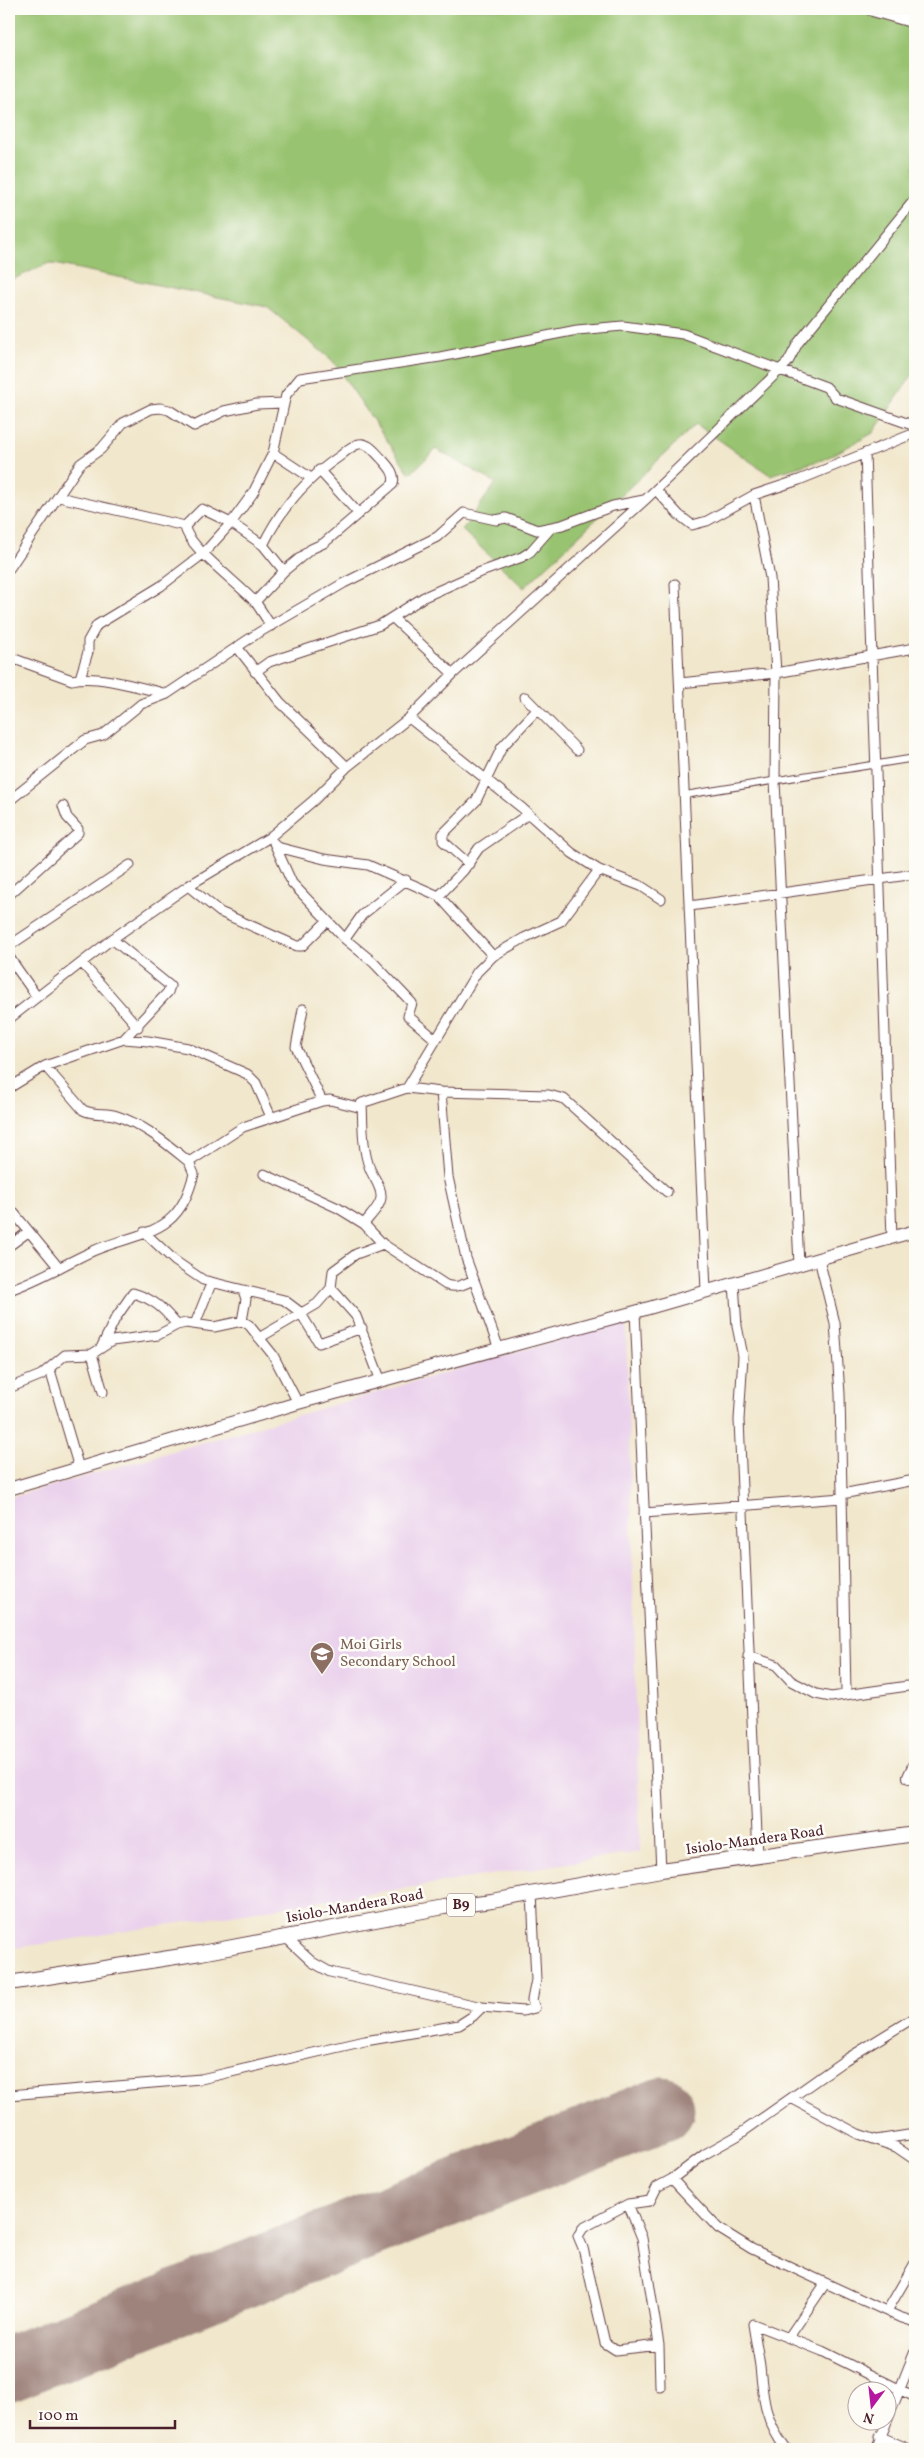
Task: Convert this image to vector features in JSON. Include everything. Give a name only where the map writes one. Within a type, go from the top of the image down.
[{"type":"highway","points":[[873,9],[915,21]]},
{"type":"highway","name":"Isiolo-Mandera Road","points":[[9,1982],[201,1953],[284,1936],[660,1870],[915,1834]]},
{"type":"main road","points":[[9,1488],[298,1403],[635,1312],[915,1231]]},
{"type":"main road","points":[[909,1777],[915,1764]]},
{"type":"street","points":[[9,1019],[112,940],[188,886],[270,837],[314,800],[347,767],[408,718],[453,674],[656,490],[780,369],[915,199]]},
{"type":"street","points":[[80,678],[88,652],[88,642],[97,625],[161,586],[203,554],[231,523],[253,493],[274,453],[286,395],[300,378],[310,375],[370,370],[440,358],[528,338],[577,330],[623,326],[683,334],[826,387],[836,398],[915,426]]},
{"type":"street","points":[[9,569],[80,464],[101,449],[116,429],[151,409],[169,410],[194,426],[224,410],[257,404],[284,404]]},
{"type":"street","points":[[656,490],[679,515],[692,525],[707,521],[754,495],[915,433]]},
{"type":"street","points":[[255,602],[284,571],[310,548],[324,543],[382,495],[393,484],[392,470],[374,450],[366,445],[359,444],[319,470],[311,478],[284,508],[263,545]]},
{"type":"street","points":[[274,453],[311,478]]},
{"type":"street","points":[[866,453],[892,1238]]},
{"type":"street","points":[[319,470],[359,514]]},
{"type":"street","points":[[754,495],[770,578],[776,673],[775,780],[799,1264]]},
{"type":"street","points":[[59,496],[185,526]]},
{"type":"street","points":[[9,801],[85,740],[103,735],[141,704],[167,694],[271,626],[367,571],[437,537],[464,513],[496,520],[506,518],[538,530],[551,528],[613,506],[645,500]]},
{"type":"street","points":[[185,526],[202,509],[231,523],[263,545],[284,571]]},
{"type":"street","points":[[185,526],[186,532],[203,554],[255,602],[271,626]]},
{"type":"street","points":[[255,672],[269,662],[365,630],[393,618],[424,597],[478,573],[522,557],[530,552],[551,528]]},
{"type":"street","points":[[675,584],[706,1291]]},
{"type":"street","points":[[393,618],[453,674]]},
{"type":"street","points":[[237,647],[280,702],[347,767]]},
{"type":"street","points":[[680,683],[776,673],[872,654],[915,648]]},
{"type":"street","points":[[9,657],[72,680],[80,678],[167,694]]},
{"type":"street","points":[[525,697],[536,711],[577,750]]},
{"type":"street","points":[[469,864],[443,841],[443,834],[476,801],[502,747],[536,711]]},
{"type":"street","points":[[408,718],[485,781],[522,808],[527,815],[572,853],[599,870],[641,886],[661,899]]},
{"type":"street","points":[[685,795],[915,758]]},
{"type":"street","points":[[9,895],[78,832],[78,829],[64,813],[63,806]]},
{"type":"street","points":[[440,896],[469,864],[479,848],[527,815]]},
{"type":"street","points":[[270,837],[277,847],[292,883],[327,921],[373,962],[412,1003],[408,1016],[435,1039]]},
{"type":"street","points":[[277,847],[324,859],[368,865],[440,896],[493,956]]},
{"type":"street","points":[[9,946],[130,864]]},
{"type":"street","points":[[407,1088],[470,982],[493,956],[524,938],[561,921],[599,870]]},
{"type":"street","points":[[690,906],[915,874]]},
{"type":"street","points":[[345,939],[362,915],[406,880]]},
{"type":"street","points":[[188,886],[220,912],[297,946],[302,946],[327,921]]},
{"type":"street","points":[[9,1088],[45,1066],[124,1039],[138,1027],[168,992],[170,986],[112,940]]},
{"type":"street","points":[[9,957],[37,997]]},
{"type":"street","points":[[82,963],[138,1027]]},
{"type":"street","points":[[303,1009],[296,1047],[322,1101]]},
{"type":"street","points":[[124,1039],[176,1044],[247,1074],[256,1083],[271,1117]]},
{"type":"street","points":[[9,1290],[35,1282],[94,1250],[162,1224],[180,1209],[194,1174],[189,1162],[162,1140],[132,1122],[115,1115],[92,1115],[83,1110],[45,1066]]},
{"type":"street","points":[[189,1162],[243,1127],[322,1101],[330,1100],[358,1107],[362,1103],[407,1088],[441,1092],[549,1096],[564,1100],[667,1192]]},
{"type":"street","points":[[441,1092],[448,1178],[473,1280],[499,1349]]},
{"type":"street","points":[[362,1103],[365,1148],[370,1168],[380,1188],[381,1196],[377,1207],[364,1224]]},
{"type":"street","points":[[264,1174],[321,1199],[364,1224],[383,1244],[446,1285],[462,1286],[473,1280]]},
{"type":"street","points":[[9,1207],[59,1268]]},
{"type":"street","points":[[9,1246],[28,1232]]},
{"type":"street","points":[[144,1232],[190,1272],[211,1284],[284,1300],[300,1312],[319,1343],[362,1328]]},
{"type":"street","points":[[259,1338],[300,1312],[317,1304],[331,1288],[333,1271],[356,1254],[383,1244]]},
{"type":"street","points":[[819,1258],[834,1323],[840,1394],[846,1693]]},
{"type":"street","points":[[195,1324],[211,1284]]},
{"type":"street","points":[[734,1284],[737,1326],[743,1356],[739,1420],[758,1857]]},
{"type":"street","points":[[331,1288],[356,1316],[381,1381]]},
{"type":"street","points":[[242,1321],[246,1299],[243,1290]]},
{"type":"street","points":[[101,1348],[115,1319],[133,1293],[151,1299],[177,1325]]},
{"type":"street","points":[[635,1312],[660,1870]]},
{"type":"street","points":[[9,1388],[32,1380],[50,1370],[65,1355],[92,1354],[121,1339],[158,1335],[177,1325],[195,1324],[214,1327],[242,1321],[249,1325],[273,1355],[298,1403]]},
{"type":"street","points":[[92,1354],[103,1392]]},
{"type":"street","points":[[50,1370],[79,1468]]},
{"type":"street","points":[[644,1513],[742,1507],[842,1496],[915,1480]]},
{"type":"street","points":[[748,1656],[776,1665],[790,1681],[816,1694],[831,1697],[846,1693],[915,1685]]},
{"type":"street","points":[[284,1936],[312,1962],[330,1972],[482,2007],[523,2011],[535,2008],[532,2000],[536,1980],[532,1893]]},
{"type":"street","points":[[9,2095],[201,2079],[365,2041],[460,2025],[482,2007]]},
{"type":"street","points":[[659,2345],[616,2350],[605,2343],[583,2248],[578,2236],[583,2228],[628,2204],[650,2200],[656,2187],[672,2179],[705,2154],[737,2136],[845,2060],[915,2017]]},
{"type":"street","points":[[791,2098],[873,2140],[896,2147],[915,2160]]},
{"type":"street","points":[[873,2140],[915,2134]]},
{"type":"street","points":[[672,2179],[718,2228],[752,2249],[825,2284],[915,2322]]},
{"type":"street","points":[[628,2204],[642,2238],[659,2345],[660,2386]]},
{"type":"street","points":[[887,2311],[915,2263]]},
{"type":"street","points":[[789,2337],[825,2284]]},
{"type":"street","points":[[777,2449],[774,2434],[768,2420],[760,2381],[753,2324],[789,2337],[915,2397]]},
{"type":"street","points":[[876,2449],[879,2436],[915,2351]]},
{"type":"street","points":[[774,2434],[786,2449]]},
{"type":"street","points":[[879,2436],[909,2449]]},
{"type":"shaded area","name":"Moi Girls Secondary School","points":[[626,1321],[640,1852],[9,1949],[9,1498]]},
{"type":"green space","points":[[9,9],[915,9],[915,371],[873,433],[825,459],[770,475],[696,424],[524,588],[462,530],[496,483],[436,449],[410,474],[332,360],[267,307],[49,263],[9,281]]},
{"type":"runway","points":[[9,2369],[662,2109]]},
{"type":"place","name":"Moi Girls Secondary School","points":[[322,1675]]}]
